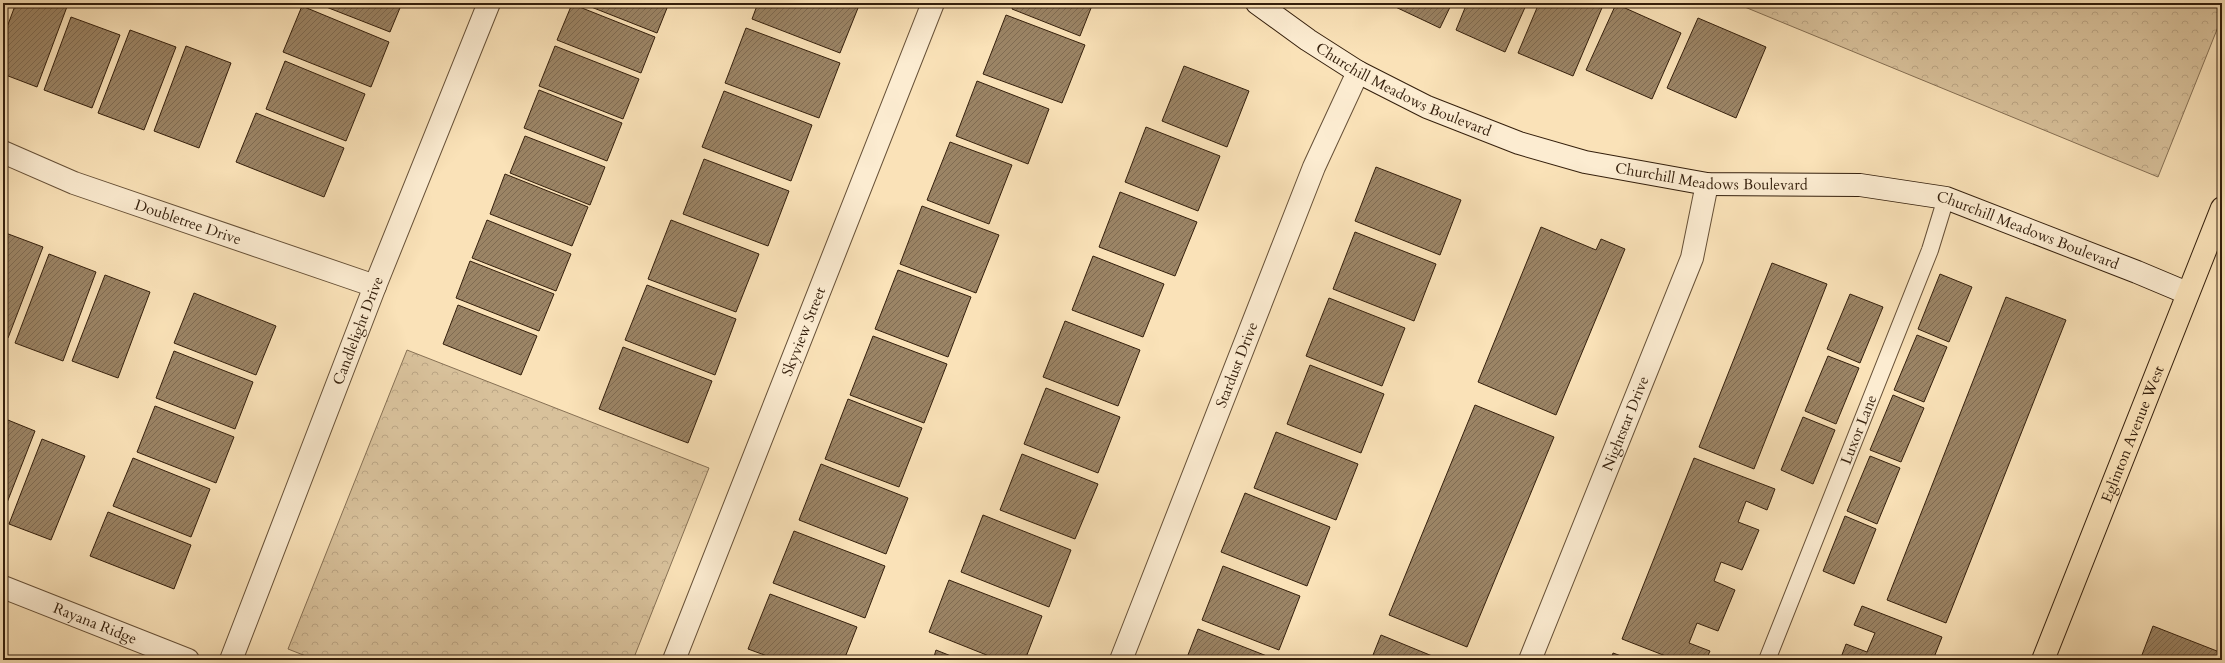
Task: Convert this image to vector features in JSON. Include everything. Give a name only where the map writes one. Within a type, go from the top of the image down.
[{"type":"main road","name":"Eglinton Avenue West","points":[[2043,660],[2187,293],[2222,208]]},
{"type":"street","name":"Candlelight Drive","points":[[231,660],[375,286],[489,3]]},
{"type":"street","name":"Skyview Street","points":[[674,660],[934,3]]},
{"type":"street","name":"Churchill Meadows Boulevard","points":[[1256,3],[1308,40],[1358,72],[1427,107],[1520,144],[1585,162],[1707,184],[1860,185],[1946,198],[2137,272],[2187,293]]},
{"type":"street","name":"Stardust Drive","points":[[1120,660],[1314,167],[1358,72]]},
{"type":"street","name":"Doubletree Drive","points":[[3,152],[74,183],[375,286]]},
{"type":"street","name":"Nightstar Drive","points":[[1530,660],[1692,258],[1707,184]]},
{"type":"street","name":"Rayana Ridge","points":[[3,587],[188,660]]},
{"type":"lane","name":"Luxor Lane","points":[[1767,660],[1930,250],[1946,198]]},
{"type":"green space","points":[[1735,3],[2222,3],[2222,17],[2158,177]]},
{"type":"green space","points":[[407,350],[709,468],[633,660],[316,660],[288,649]]},
{"type":"building","points":[[3,3],[9,3],[3,19]]},
{"type":"building","points":[[16,3],[68,4],[37,87],[3,74],[3,38]]},
{"type":"building","points":[[316,3],[402,3],[390,32]]},
{"type":"building","points":[[581,3],[669,3],[657,33]]},
{"type":"building","points":[[758,3],[860,3],[840,53],[752,19]]},
{"type":"building","points":[[1014,3],[1093,3],[1080,36],[1012,9]]},
{"type":"building","points":[[1387,3],[1452,3],[1440,28]]},
{"type":"building","points":[[1467,3],[1527,3],[1505,52],[1456,30]]},
{"type":"building","points":[[1539,3],[1604,3],[1573,76],[1518,53]]},
{"type":"building","points":[[572,4],[655,37],[641,73],[557,40]]},
{"type":"building","points":[[1616,4],[1681,33],[1652,99],[1586,70]]},
{"type":"building","points":[[302,6],[389,42],[371,87],[283,52]]},
{"type":"building","points":[[1006,15],[1085,45],[1062,103],[983,74]]},
{"type":"building","points":[[71,17],[120,35],[92,108],[44,90]]},
{"type":"building","points":[[1698,18],[1766,47],[1736,118],[1667,88]]},
{"type":"building","points":[[746,28],[840,63],[819,118],[725,83]]},
{"type":"building","points":[[130,30],[176,47],[144,130],[98,113]]},
{"type":"building","points":[[186,46],[231,63],[199,148],[154,131]]},
{"type":"building","points":[[555,46],[639,79],[623,119],[539,86]]},
{"type":"building","points":[[285,61],[365,94],[346,141],[266,109]]},
{"type":"building","points":[[1184,66],[1249,91],[1227,147],[1162,121]]},
{"type":"building","points":[[977,81],[1049,109],[1028,164],[956,136]]},
{"type":"building","points":[[539,90],[622,123],[607,161],[524,128]]},
{"type":"building","points":[[724,91],[812,125],[791,181],[702,147]]},
{"type":"building","points":[[256,113],[344,148],[324,197],[236,162]]},
{"type":"building","points":[[1146,127],[1220,156],[1198,211],[1125,182]]},
{"type":"building","points":[[525,136],[605,167],[590,205],[510,173]]},
{"type":"building","points":[[950,142],[1012,165],[989,224],[927,200]]},
{"type":"building","points":[[704,159],[789,191],[768,246],[683,214]]},
{"type":"building","points":[[1376,167],[1461,200],[1440,255],[1355,221]]},
{"type":"building","points":[[505,174],[588,207],[572,246],[490,214]]},
{"type":"building","points":[[1120,192],[1197,222],[1175,276],[1099,247]]},
{"type":"building","points":[[922,206],[999,235],[976,293],[900,264]]},
{"type":"building","points":[[487,220],[571,254],[556,291],[472,258]]},
{"type":"building","points":[[671,220],[759,254],[736,312],[648,279]]},
{"type":"building","points":[[1541,227],[1596,250],[1601,239],[1625,249],[1556,415],[1478,382]]},
{"type":"building","points":[[3,232],[43,247],[8,338],[3,336]]},
{"type":"building","points":[[1355,232],[1436,264],[1414,321],[1333,289]]},
{"type":"building","points":[[49,254],[96,272],[63,361],[15,343]]},
{"type":"building","points":[[1093,256],[1164,284],[1143,337],[1072,310]]},
{"type":"building","points":[[470,261],[554,294],[539,331],[456,298]]},
{"type":"building","points":[[1772,263],[1827,284],[1754,469],[1699,447]]},
{"type":"building","points":[[898,270],[971,297],[948,357],[875,329]]},
{"type":"building","points":[[1940,274],[1972,287],[1949,342],[1918,329]]},
{"type":"building","points":[[105,275],[150,292],[118,378],[72,361]]},
{"type":"building","points":[[647,285],[736,319],[715,375],[625,340]]},
{"type":"building","points":[[194,293],[276,326],[256,375],[174,343]]},
{"type":"building","points":[[1850,294],[1883,307],[1860,363],[1827,349]]},
{"type":"building","points":[[2006,297],[2066,320],[1946,623],[1887,600]]},
{"type":"building","points":[[1329,298],[1405,328],[1382,386],[1306,356]]},
{"type":"building","points":[[458,305],[537,336],[521,375],[443,344]]},
{"type":"building","points":[[1065,321],[1140,350],[1118,406],[1043,377]]},
{"type":"building","points":[[1917,335],[1947,347],[1924,402],[1894,390]]},
{"type":"building","points":[[873,336],[947,364],[924,423],[850,395]]},
{"type":"building","points":[[623,347],[712,381],[688,443],[599,409]]},
{"type":"building","points":[[174,351],[253,382],[235,429],[156,398]]},
{"type":"building","points":[[1828,356],[1859,368],[1836,424],[1805,411]]},
{"type":"building","points":[[1310,365],[1384,394],[1361,453],[1287,424]]},
{"type":"building","points":[[1046,388],[1120,417],[1098,473],[1024,444]]},
{"type":"building","points":[[1893,395],[1924,408],[1901,462],[1870,450]]},
{"type":"building","points":[[848,399],[922,428],[899,487],[825,459]]},
{"type":"building","points":[[1475,405],[1554,437],[1467,647],[1389,615]]},
{"type":"building","points":[[155,406],[234,437],[216,483],[137,452]]},
{"type":"building","points":[[1803,417],[1835,430],[1813,484],[1781,470]]},
{"type":"building","points":[[3,418],[35,431],[3,513]]},
{"type":"building","points":[[1276,432],[1358,464],[1336,520],[1254,488]]},
{"type":"building","points":[[42,439],[85,456],[51,540],[9,524]]},
{"type":"building","points":[[1022,454],[1098,484],[1075,539],[1000,510]]},
{"type":"building","points":[[1870,456],[1900,468],[1877,524],[1847,511]]},
{"type":"building","points":[[133,458],[210,489],[191,537],[113,506]]},
{"type":"building","points":[[1694,458],[1775,489],[1767,510],[1746,501],[1738,522],[1759,530],[1742,570],[1721,562],[1714,581],[1735,590],[1718,631],[1697,623],[1689,643],[1710,651],[1706,660],[1676,660],[1622,639]]},
{"type":"building","points":[[821,464],[908,498],[886,554],[799,520]]},
{"type":"building","points":[[1245,493],[1330,527],[1307,586],[1221,552]]},
{"type":"building","points":[[108,512],[191,545],[174,589],[90,556]]},
{"type":"building","points":[[983,515],[1071,550],[1049,607],[961,572]]},
{"type":"building","points":[[1845,516],[1876,529],[1854,584],[1823,571]]},
{"type":"building","points":[[794,531],[885,566],[865,618],[773,583]]},
{"type":"building","points":[[1223,566],[1300,596],[1279,650],[1202,620]]},
{"type":"building","points":[[949,580],[1042,616],[1025,660],[999,660],[929,632]]},
{"type":"building","points":[[770,594],[857,627],[844,660],[778,660],[748,649]]},
{"type":"building","points":[[1862,606],[1942,637],[1933,660],[1840,660],[1846,644],[1867,652],[1875,633],[1854,625]]},
{"type":"building","points":[[2153,626],[2222,653],[2222,660],[2140,660]]},
{"type":"building","points":[[1198,629],[1277,660],[1186,660]]},
{"type":"building","points":[[1381,635],[1442,660],[1371,660]]},
{"type":"building","points":[[936,650],[961,660],[933,660]]},
{"type":"building","points":[[1613,653],[1632,660],[1611,660]]}]
